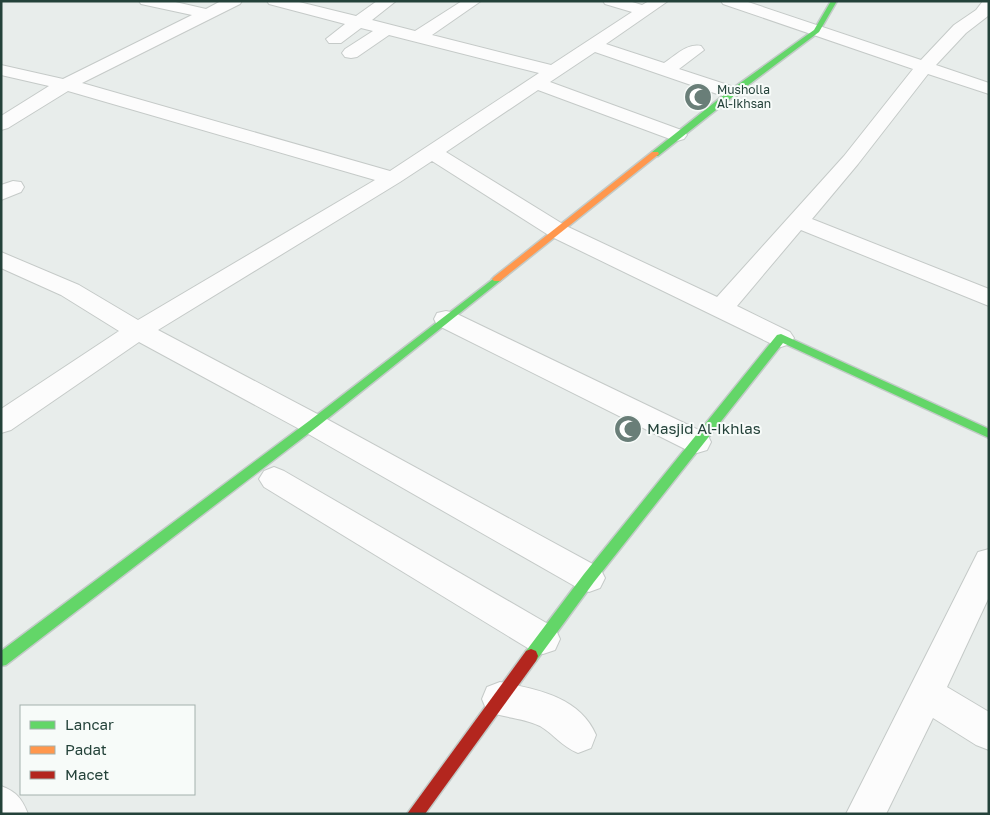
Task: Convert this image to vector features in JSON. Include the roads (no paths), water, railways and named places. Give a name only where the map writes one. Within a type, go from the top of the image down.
[{"type":"street","points":[[147,1],[209,14]]},
{"type":"street","points":[[2,124],[64,85],[234,1]]},
{"type":"street","points":[[275,1],[553,71]]},
{"type":"street","points":[[335,39],[388,1]]},
{"type":"street","points":[[418,37],[474,1]]},
{"type":"street","points":[[611,1],[652,6]]},
{"type":"street","points":[[729,1],[989,89]]},
{"type":"street","points":[[1,660],[313,424],[731,92],[817,31],[834,1]]},
{"type":"street","points":[[721,308],[851,160],[923,68],[960,29],[982,13],[989,4]]},
{"type":"street","points":[[1,423],[139,330],[393,178],[592,44],[652,6]]},
{"type":"street","points":[[351,54],[388,29]]},
{"type":"street","points":[[592,44],[731,92]]},
{"type":"street","points":[[666,70],[696,50]]},
{"type":"street","points":[[1,70],[85,89],[393,178]]},
{"type":"street","points":[[535,83],[677,135]]},
{"type":"street","points":[[432,152],[558,231],[781,338],[989,434]]},
{"type":"street","points":[[798,221],[989,298]]},
{"type":"street","points":[[1,259],[70,290],[111,316],[313,424],[589,578]]},
{"type":"street","points":[[446,319],[697,442]]},
{"type":"street","points":[[415,814],[589,578],[781,338]]},
{"type":"street","points":[[274,479],[543,639]]},
{"type":"street","points":[[865,814],[926,694],[989,562]]},
{"type":"street","points":[[926,694],[989,732]]},
{"type":"street","points":[[500,699],[547,710],[567,722],[578,735]]},
{"type":"street","points":[[1,806],[9,814]]},
{"type":"place","name":"Musholla Al-Ikhsan","points":[[698,97]]},
{"type":"place","name":"Masjid Al-Ikhlas","points":[[628,429]]}]
